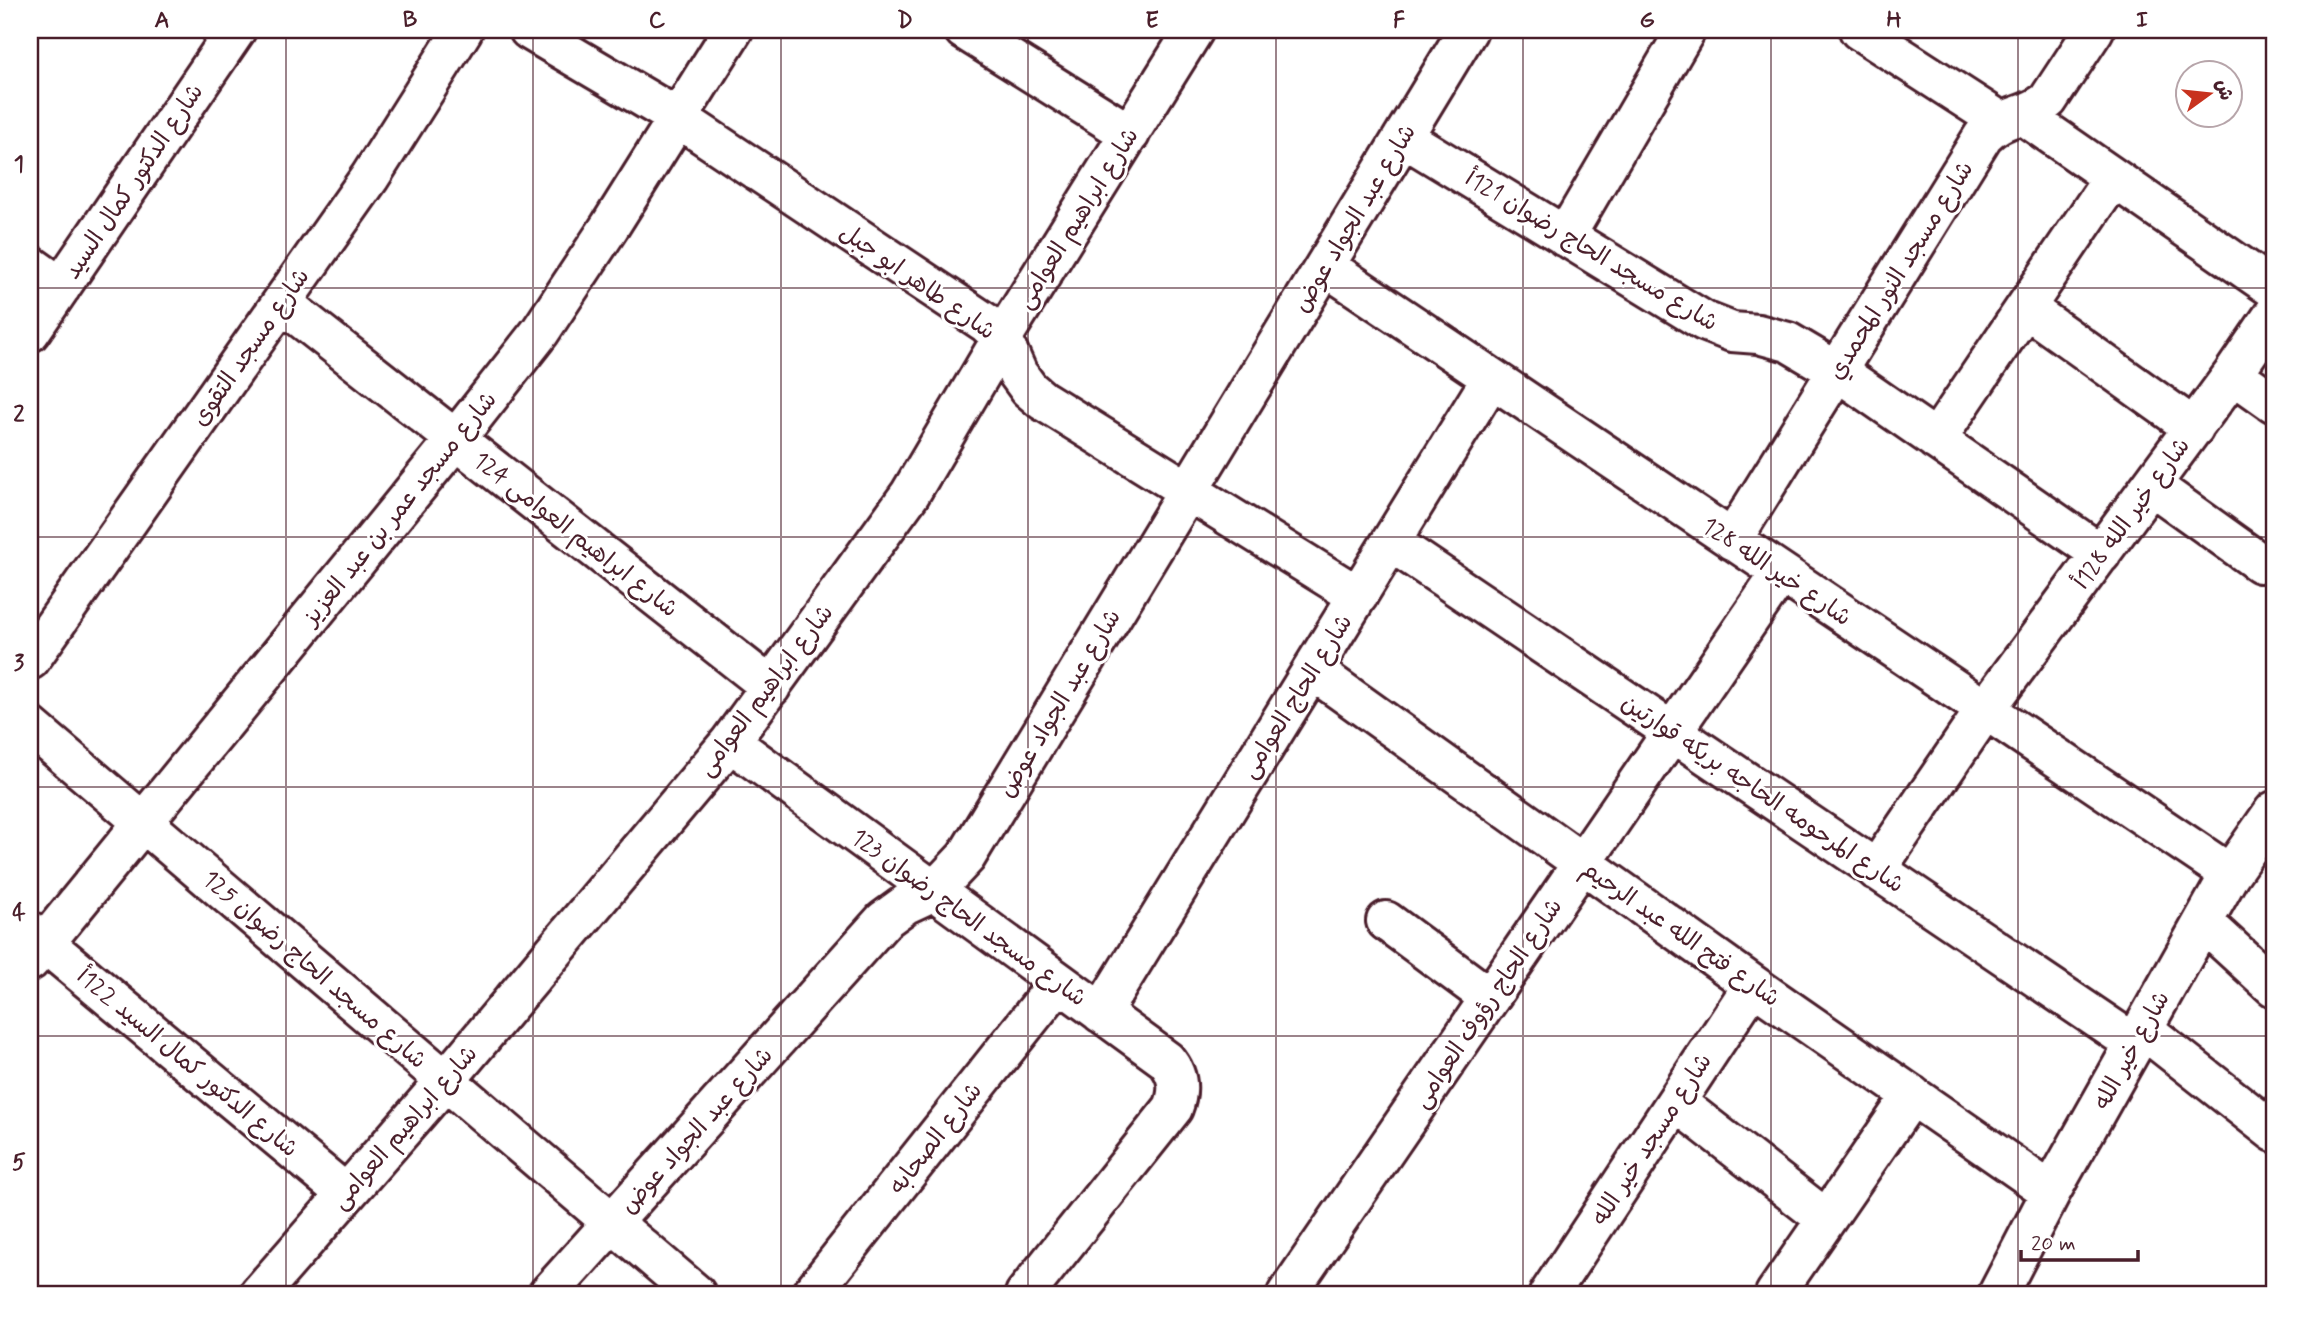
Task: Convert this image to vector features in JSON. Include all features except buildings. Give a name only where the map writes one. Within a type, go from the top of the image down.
[{"type":"street","name":"شارع الدكتور كمال السيد","points":[[30,332],[236,30]]},
{"type":"street","name":"شارع مسجد التقوى","points":[[30,660],[370,177],[463,30]]},
{"type":"street","name":"شارع طاهر ابو جبل","points":[[529,30],[678,118],[986,323],[1002,338],[1018,374],[1042,400],[1358,596]]},
{"type":"street","name":"شارع مسجد عمر بن عبد العزيز","points":[[35,945],[144,822],[540,332],[733,30]]},
{"type":"street","points":[[964,30],[1130,134]]},
{"type":"street","name":"شارع ابراهيم العوامى","points":[[259,1294],[446,1080],[730,742],[771,687],[910,494],[1002,338],[1194,30]]},
{"type":"street","name":"شارع عبد الجواد عوض","points":[[548,1294],[884,920],[906,904],[934,891],[965,857],[1468,30]]},
{"type":"street","points":[[1565,237],[1686,30]]},
{"type":"street","name":"شارع مسجد النور المحمدي","points":[[1732,540],[1983,136],[1990,127],[2039,108],[2048,100],[2094,30]]},
{"type":"street","points":[[1871,33],[2113,178],[2274,289]]},
{"type":"street","name":"شارع مسجد الحاج رضوان 121أ","points":[[1403,137],[1704,321],[1732,332],[1758,334],[1788,341],[1837,371],[2101,554]]},
{"type":"street","points":[[1936,440],[2113,178]]},
{"type":"street","points":[[30,265],[61,287]]},
{"type":"street","name":"شارع خير الله 128","points":[[1325,266],[2230,874]]},
{"type":"street","name":"شارع ابراهيم العوامى 124","points":[[282,303],[771,687]]},
{"type":"street","points":[[2025,308],[2193,428]]},
{"type":"street","name":"شارع خير الله 128أ","points":[[1876,870],[1985,710],[2233,374],[2274,314]]},
{"type":"street","points":[[2233,374],[2274,403]]},
{"type":"street","name":"شارع الحاج العوامى","points":[[1101,1013],[1491,379]]},
{"type":"street","points":[[2151,485],[2260,563]]},
{"type":"street","name":"شارع المرحومه الحاجه بريكه قوارتين","points":[[1391,542],[1876,870],[2139,1036],[2274,1132]]},
{"type":"street","name":"شارع الحاج رؤوف العوامى","points":[[1287,1294],[1781,573]]},
{"type":"street","name":"شارع فتح الله عبد الرحيم","points":[[1312,670],[1753,985],[2051,1192]]},
{"type":"street","name":"شارع مسجد الحاج رضوان 125","points":[[30,726],[696,1294]]},
{"type":"street","name":"شارع مسجد الحاج رضوان 123","points":[[730,742],[1166,1060],[1173,1068],[1178,1088],[1173,1108],[1037,1290]]},
{"type":"street","name":"شارع خير الله","points":[[2005,1292],[2051,1192],[2230,874],[2274,811]]},
{"type":"street","points":[[1386,921],[1490,998]]},
{"type":"street","points":[[2203,922],[2274,987]]},
{"type":"street","name":"شارع الدكتور كمال السيد 122أ","points":[[35,945],[346,1194]]},
{"type":"street","name":"شارع الصحابه","points":[[811,1294],[1059,982]]},
{"type":"street","name":"شارع مسجد خير الله","points":[[1549,1294],[1753,985]]},
{"type":"street","points":[[1775,1294],[1912,1094]]},
{"type":"street","points":[[1676,1102],[1826,1219]]}]
